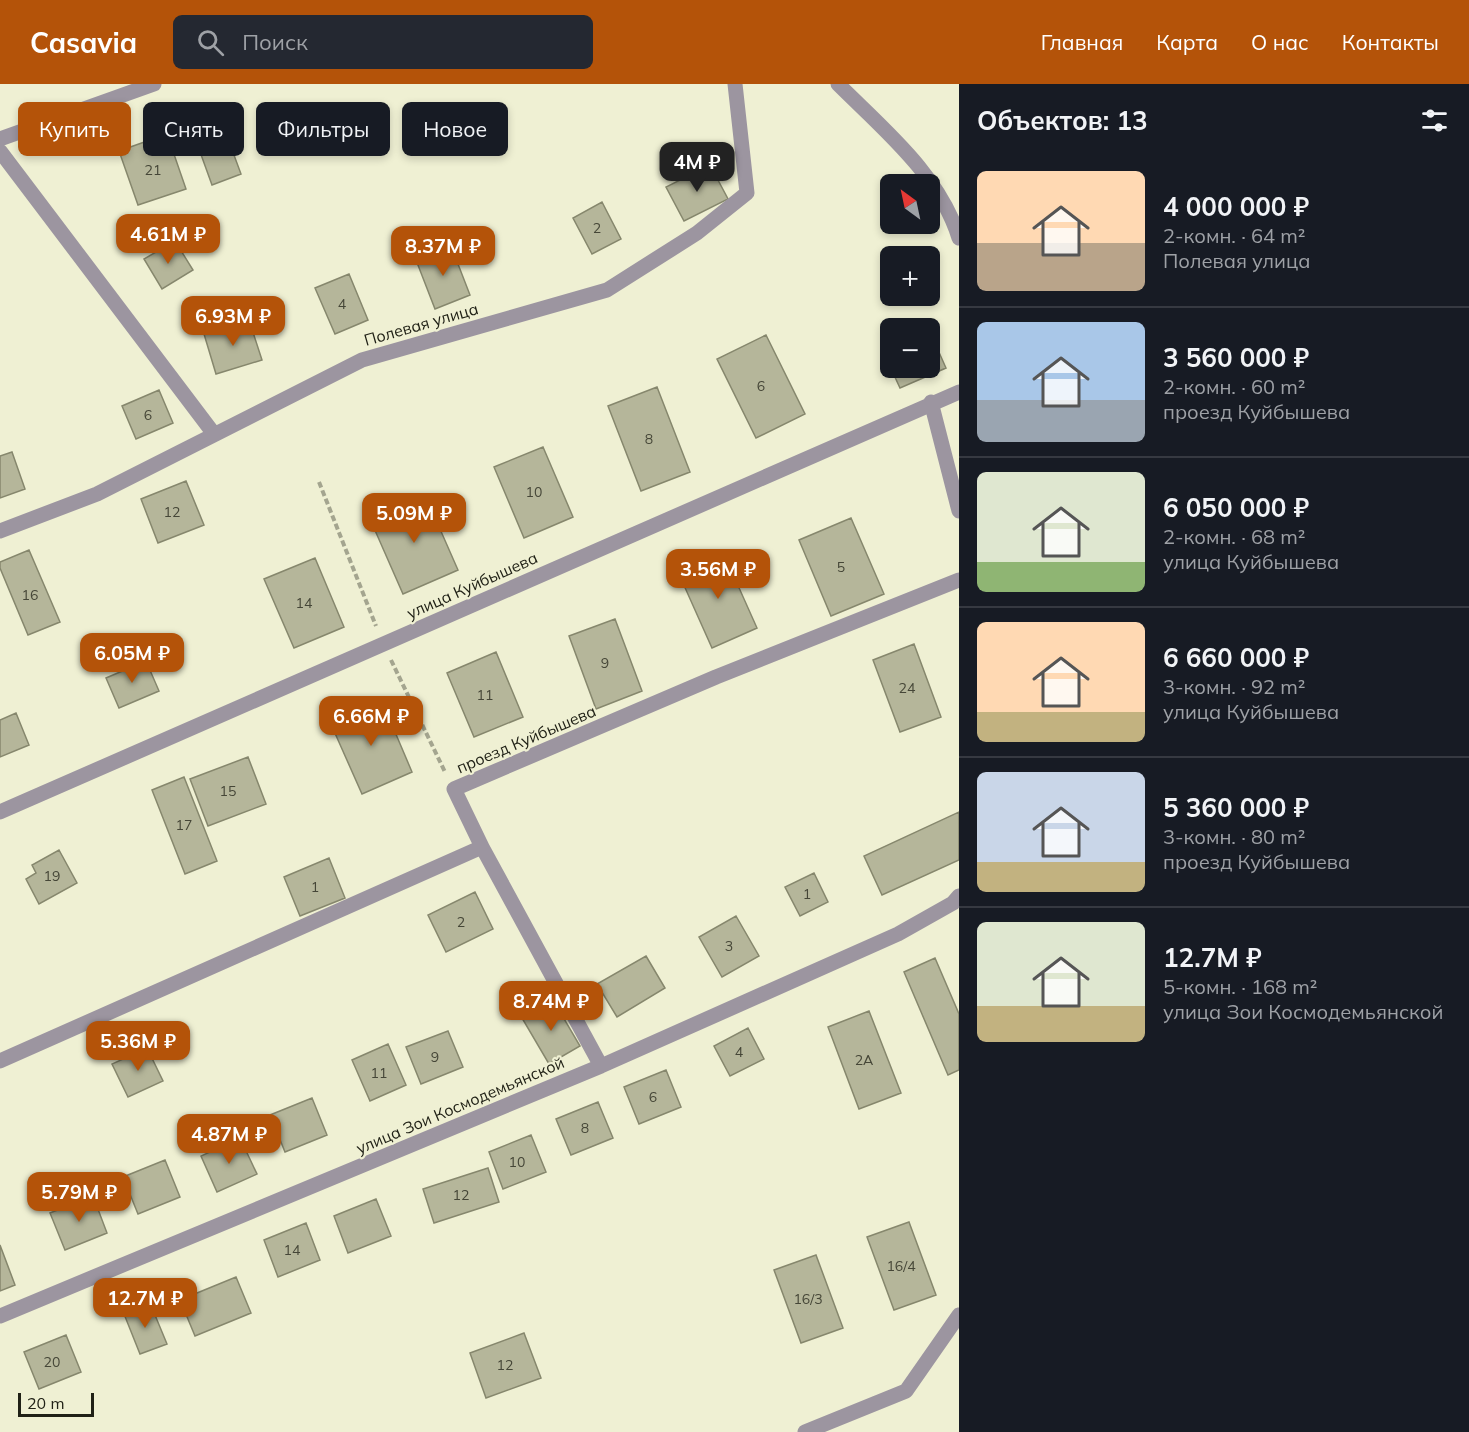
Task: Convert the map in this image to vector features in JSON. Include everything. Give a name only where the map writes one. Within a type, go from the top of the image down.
[{"type":"street","points":[[0,139],[154,84]]},
{"type":"street","name":"Полевая улица","points":[[0,531],[97,494],[362,360],[607,290],[697,233],[747,193],[735,84]]},
{"type":"street","points":[[838,84],[914,158],[954,223],[959,238]]},
{"type":"street","points":[[0,151],[214,434]]},
{"type":"street","name":"улица Куйбышева","points":[[0,812],[931,402],[959,392]]},
{"type":"street","points":[[931,402],[959,511]]},
{"type":"street","name":"проезд Куйбышева","points":[[482,847],[454,789],[716,677],[959,580]]},
{"type":"street","points":[[0,1061],[482,847],[601,1066]]},
{"type":"street","name":"улица Зои Космодемьянской","points":[[0,1316],[601,1066],[898,934],[953,903],[959,896]]},
{"type":"street","points":[[806,1432],[906,1391],[959,1315]]},
{"type":"building","points":[[143,142],[143,156],[175,156],[186,189],[138,205],[121,156],[131,156],[131,147]]},
{"type":"building","points":[[202,156],[234,156],[241,174],[212,185]]},
{"type":"building","points":[[710,165],[728,199],[684,221],[666,187]]},
{"type":"building","points":[[602,202],[621,239],[592,254],[573,218]]},
{"type":"building","points":[[175,241],[193,270],[162,289],[144,259]]},
{"type":"building","points":[[451,246],[470,295],[435,309],[416,260]]},
{"type":"building","points":[[349,274],[368,320],[335,334],[315,288]]},
{"type":"building","points":[[249,320],[262,360],[216,374],[204,334]]},
{"type":"building","points":[[766,335],[805,414],[756,438],[717,359]]},
{"type":"building","points":[[940,354],[946,368],[940,371]]},
{"type":"building","points":[[895,378],[923,378],[900,388]]},
{"type":"building","points":[[657,387],[690,472],[641,491],[608,406]]},
{"type":"building","points":[[159,390],[173,423],[136,439],[122,406]]},
{"type":"building","points":[[543,447],[573,517],[524,538],[494,467]]},
{"type":"building","points":[[12,452],[25,489],[0,498],[0,456]]},
{"type":"building","points":[[186,481],[204,525],[158,543],[141,499]]},
{"type":"building","points":[[425,495],[458,570],[403,594],[370,519]]},
{"type":"building","points":[[851,518],[884,594],[831,616],[799,540]]},
{"type":"building","points":[[29,550],[60,622],[28,635],[0,568],[0,562]]},
{"type":"building","points":[[723,552],[757,628],[712,648],[678,572]]},
{"type":"building","points":[[315,558],[344,627],[294,648],[264,579]]},
{"type":"building","points":[[615,619],[642,691],[596,709],[569,636]]},
{"type":"building","points":[[914,644],[941,717],[900,732],[873,660]]},
{"type":"building","points":[[496,652],[523,717],[474,737],[447,673]]},
{"type":"building","points":[[146,661],[159,691],[119,708],[106,678]]},
{"type":"building","points":[[381,699],[412,772],[362,794],[330,722]]},
{"type":"building","points":[[16,713],[29,745],[0,757],[0,720]]},
{"type":"building","points":[[248,757],[266,804],[208,826],[190,779]]},
{"type":"building","points":[[184,777],[217,861],[185,874],[152,790]]},
{"type":"building","points":[[959,812],[959,860],[882,895],[864,856]]},
{"type":"building","points":[[59,850],[77,883],[39,904],[26,879],[36,873],[32,865]]},
{"type":"building","points":[[329,858],[345,898],[300,916],[284,877]]},
{"type":"building","points":[[814,873],[828,902],[800,916],[785,887]]},
{"type":"building","points":[[475,892],[493,929],[446,952],[428,915]]},
{"type":"building","points":[[736,916],[759,956],[722,977],[699,937]]},
{"type":"building","points":[[646,956],[665,988],[617,1017],[597,984]]},
{"type":"building","points":[[935,958],[959,1014],[959,1070],[948,1075],[904,972]]},
{"type":"building","points":[[553,1000],[580,1046],[549,1064],[522,1018]]},
{"type":"building","points":[[869,1011],[901,1093],[859,1109],[828,1027]]},
{"type":"building","points":[[748,1028],[764,1059],[730,1076],[714,1046]]},
{"type":"building","points":[[448,1031],[463,1067],[421,1084],[406,1047]]},
{"type":"building","points":[[388,1044],[406,1085],[370,1101],[352,1060]]},
{"type":"building","points":[[147,1048],[163,1081],[128,1097],[112,1064]]},
{"type":"building","points":[[666,1070],[681,1107],[639,1124],[624,1087]]},
{"type":"building","points":[[312,1098],[327,1135],[285,1152],[270,1115]]},
{"type":"building","points":[[598,1102],[613,1138],[571,1155],[556,1119]]},
{"type":"building","points":[[531,1135],[546,1172],[503,1189],[489,1152]]},
{"type":"building","points":[[240,1138],[257,1174],[217,1192],[201,1156]]},
{"type":"building","points":[[165,1160],[180,1197],[138,1214],[123,1177]]},
{"type":"building","points":[[488,1168],[499,1202],[434,1223],[423,1189]]},
{"type":"building","points":[[93,1196],[107,1233],[65,1250],[50,1213]]},
{"type":"building","points":[[376,1199],[391,1236],[348,1253],[334,1216]]},
{"type":"building","points":[[909,1222],[936,1295],[894,1310],[867,1237]]},
{"type":"building","points":[[306,1223],[320,1260],[278,1277],[264,1240]]},
{"type":"building","points":[[0,1245],[15,1285],[0,1291]]},
{"type":"building","points":[[816,1255],[843,1328],[801,1343],[774,1270]]},
{"type":"building","points":[[236,1277],[251,1313],[195,1336],[180,1300]]},
{"type":"building","points":[[150,1303],[167,1344],[140,1354],[124,1314]]},
{"type":"building","points":[[524,1333],[541,1378],[486,1398],[470,1353]]},
{"type":"building","points":[[66,1335],[81,1372],[39,1389],[24,1352]]}]
